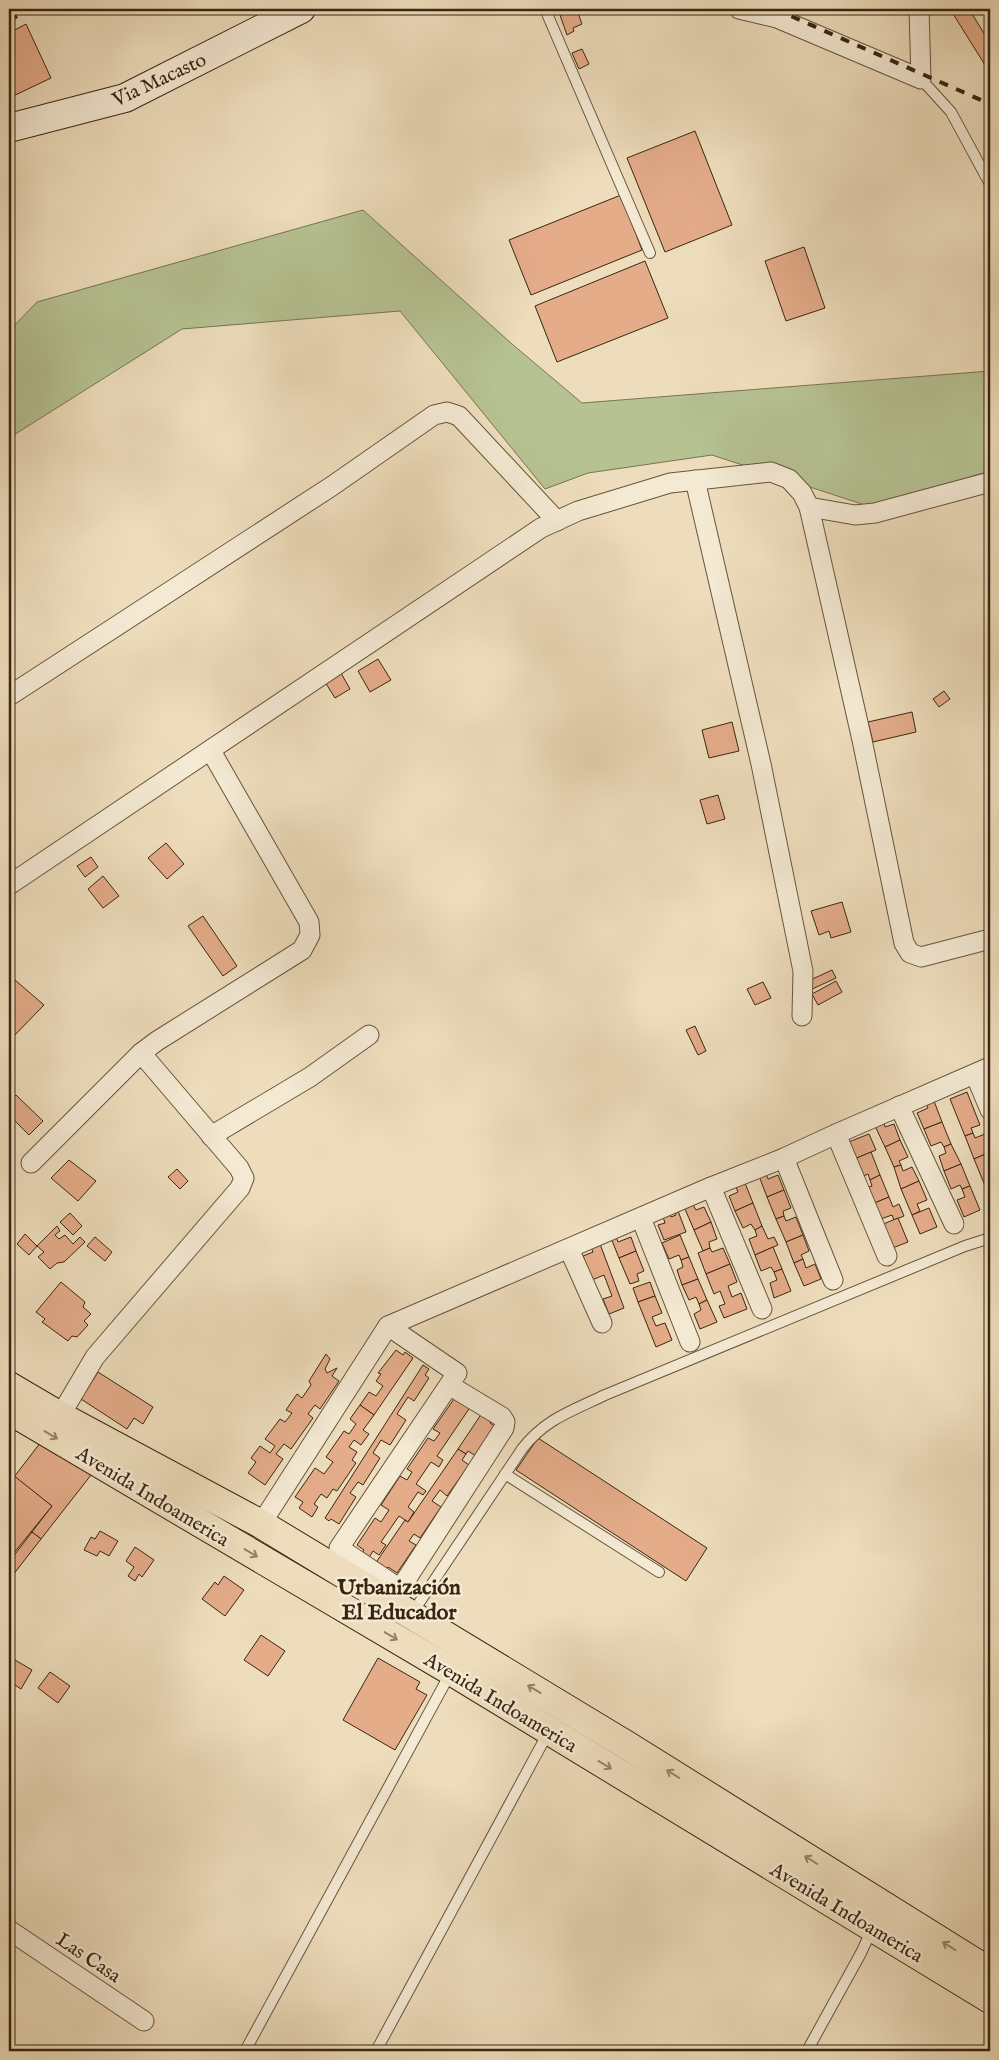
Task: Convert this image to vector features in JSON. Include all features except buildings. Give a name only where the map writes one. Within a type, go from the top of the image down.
[{"type":"main road","name":"Avenida Indoamerica","points":[[9,1386],[60,1416],[260,1524],[628,1746],[990,1972]]},
{"type":"main road","name":"Avenida Indoamerica","points":[[9,1410],[451,1671],[990,1999]]},
{"type":"street","name":"Via Macasto","points":[[9,128],[125,98],[301,9]]},
{"type":"street","points":[[739,9],[777,18],[921,79],[919,9]]},
{"type":"street","points":[[9,696],[332,486],[434,415],[447,412],[458,416],[557,521]]},
{"type":"street","points":[[9,885],[541,528],[578,511],[670,483],[772,472],[789,479],[802,493],[809,507],[862,740],[904,943],[910,953],[921,957],[990,939]]},
{"type":"street","points":[[695,480],[761,764],[803,971],[802,1016]]},
{"type":"street","points":[[809,507],[855,515],[875,513],[990,482]]},
{"type":"street","points":[[31,1164],[141,1053],[302,950],[310,935],[309,922],[211,751]]},
{"type":"street","points":[[211,1136],[310,1077],[369,1035]]},
{"type":"street","points":[[60,1416],[95,1357],[240,1188],[244,1178],[239,1168],[141,1053]]},
{"type":"street","points":[[260,1524],[388,1326],[784,1158],[982,1070],[990,1110]]},
{"type":"street","points":[[899,1106],[954,1224]]},
{"type":"street","points":[[836,1134],[887,1256]]},
{"type":"street","points":[[784,1158],[833,1280]]},
{"type":"street","points":[[711,1188],[762,1309]]},
{"type":"street","points":[[640,1218],[690,1342]]},
{"type":"street","points":[[568,1249],[602,1323]]},
{"type":"street","points":[[388,1326],[457,1373],[339,1548],[400,1589],[504,1428],[505,1422],[502,1417],[449,1385]]},
{"type":"street","name":"Las Casa","points":[[9,1930],[144,2021]]},
{"type":"lane","points":[[545,9],[650,253]]},
{"type":"lane","points":[[921,79],[951,112],[990,184]]},
{"type":"lane","points":[[411,1615],[528,1440],[550,1421],[650,1376],[956,1249],[990,1238]]},
{"type":"lane","points":[[505,1474],[660,1572]]},
{"type":"lane","points":[[246,2051],[451,1671]]},
{"type":"lane","points":[[376,2051],[549,1730]]},
{"type":"lane","points":[[807,2051],[873,1928]]},
{"type":"green space","points":[[363,210],[512,344],[582,403],[990,371],[990,471],[871,507],[712,455],[588,473],[545,489],[400,311],[182,329],[9,438],[9,331],[37,302]]},
{"type":"railway","points":[[9,20],[22,14],[42,9]]},
{"type":"railway","points":[[775,9],[990,104]]},
{"type":"district","name":"Urbanización El Educador","points":[[399,1598]]}]
